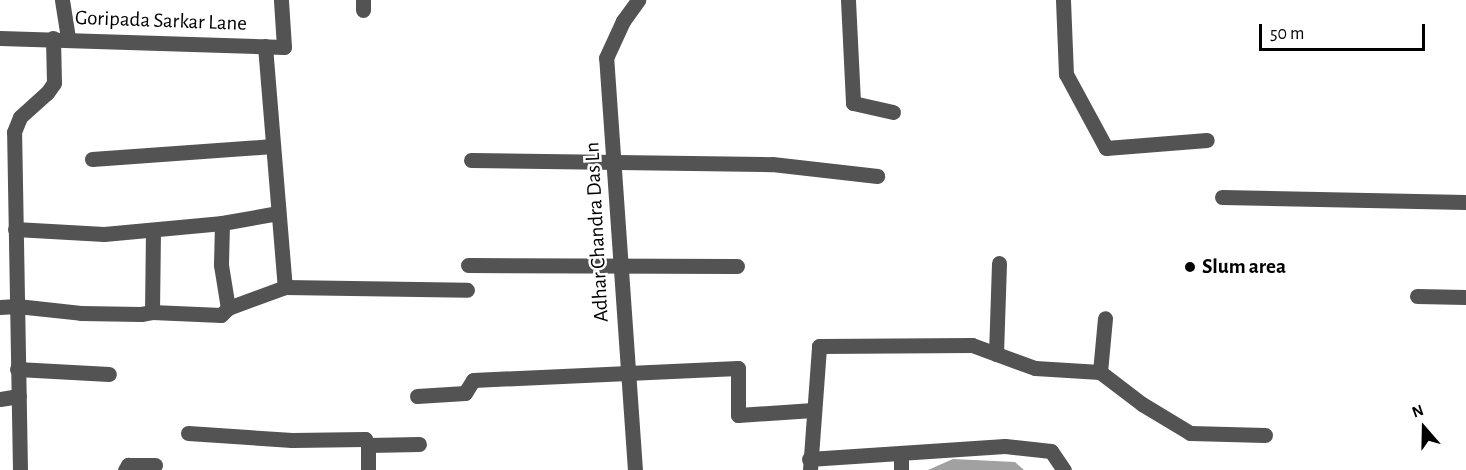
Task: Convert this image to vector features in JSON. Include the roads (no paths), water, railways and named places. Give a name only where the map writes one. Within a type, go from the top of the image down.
[{"type":"street","points":[[20,470],[14,132],[20,117],[47,93],[54,83],[62,0]]},
{"type":"street","name":"Goripada Sarkar Lane","points":[[0,38],[284,46],[281,0]]},
{"type":"street","name":"Adhar Chandra Das Ln","points":[[635,470],[606,58],[622,21],[638,0]]},
{"type":"street","points":[[848,0],[853,103],[893,112]]},
{"type":"street","points":[[1064,0],[1066,74],[1106,148],[1207,140]]},
{"type":"street","points":[[265,46],[285,286]]},
{"type":"street","points":[[92,159],[273,146]]},
{"type":"street","points":[[471,160],[772,164],[877,176]]},
{"type":"street","points":[[1222,197],[1466,202]]},
{"type":"street","points":[[15,229],[104,234],[222,223],[278,213]]},
{"type":"street","points":[[222,223],[221,265],[228,308]]},
{"type":"street","points":[[152,312],[153,230]]},
{"type":"street","points":[[996,354],[999,263]]},
{"type":"street","points":[[468,265],[737,266]]},
{"type":"street","points":[[0,307],[17,306],[81,313],[141,314],[152,312],[221,315],[228,308],[285,286],[467,290]]},
{"type":"street","points":[[1417,296],[1466,297]]},
{"type":"street","points":[[1100,372],[1105,318]]},
{"type":"street","points":[[1064,470],[1052,451],[1005,446],[902,453],[809,464],[819,346],[972,345],[1035,369],[1100,372],[1142,404],[1190,433],[1265,435]]},
{"type":"street","points":[[417,396],[465,393],[473,380],[628,375],[738,368],[738,416],[813,410]]},
{"type":"street","points":[[17,369],[109,374]]},
{"type":"street","points":[[0,399],[19,396]]},
{"type":"street","points":[[188,433],[292,440],[365,439],[368,446],[368,470]]},
{"type":"street","points":[[368,446],[419,444]]},
{"type":"street","points":[[901,470],[902,453]]},
{"type":"street","points":[[125,470],[128,465],[155,465]]},
{"type":"place","name":"Slum area","points":[[1190,267]]}]
